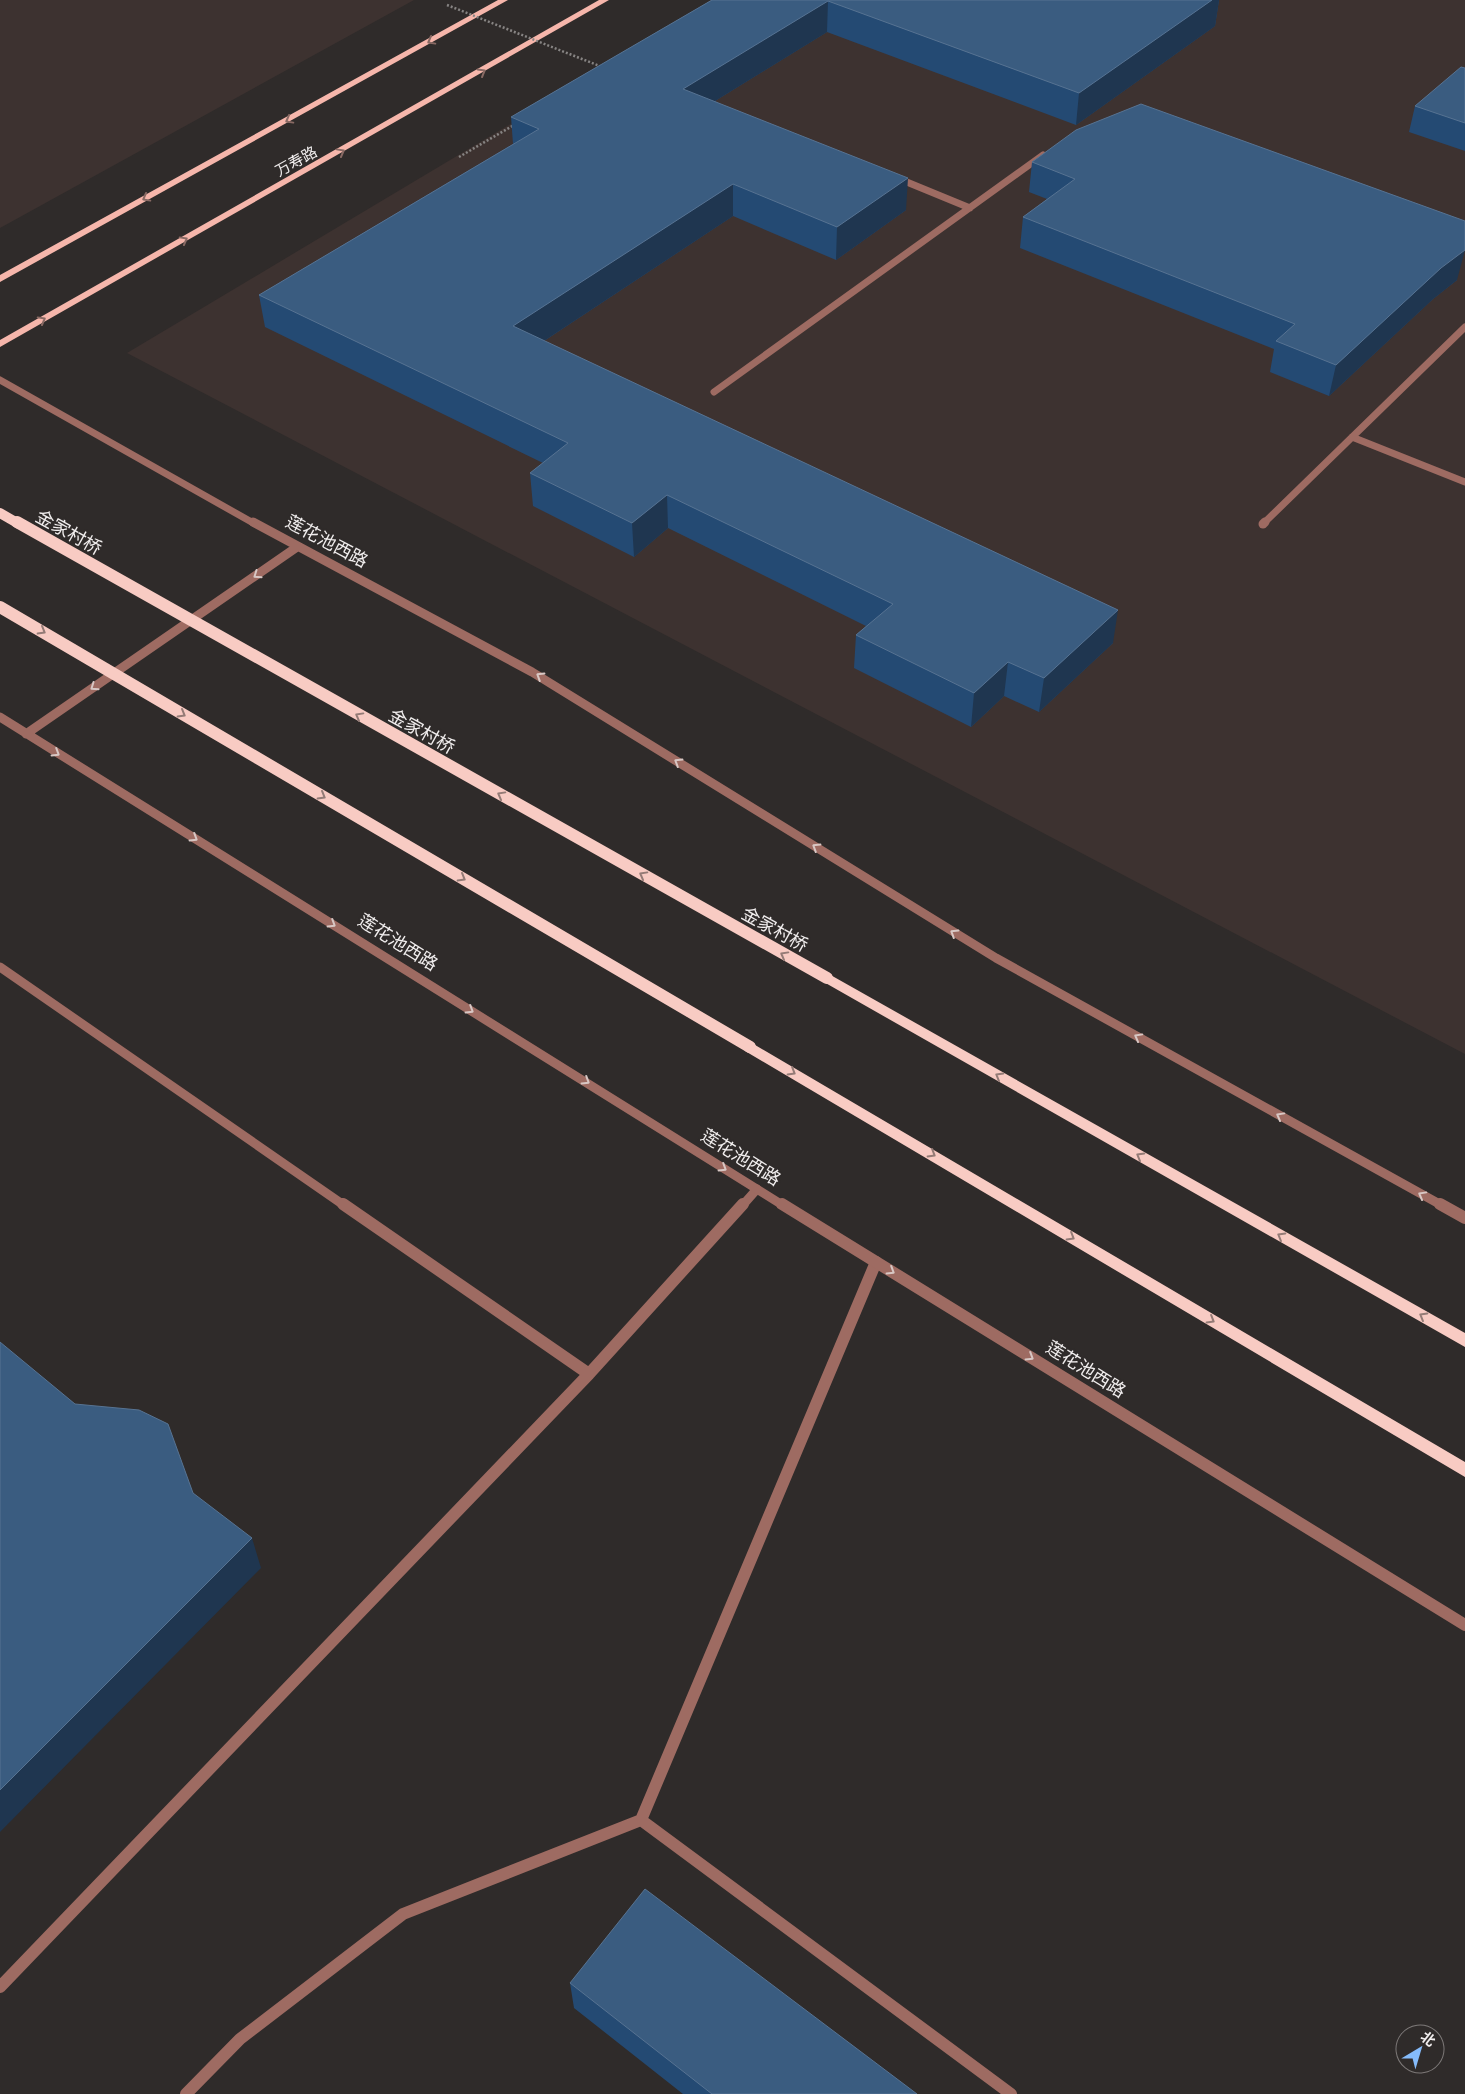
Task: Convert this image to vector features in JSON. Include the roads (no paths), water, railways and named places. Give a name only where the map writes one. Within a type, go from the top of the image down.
[{"type":"highway","name":"金家村桥","points":[[0,513],[827,978],[1465,1340]]},
{"type":"highway","points":[[0,607],[750,1047],[1465,1470]]},
{"type":"main road","points":[[0,279],[504,0]]},
{"type":"main road","name":"万寿路","points":[[0,344],[472,78],[605,0]]},
{"type":"street","points":[[714,392],[1050,151]]},
{"type":"street","points":[[888,174],[970,208]]},
{"type":"street","points":[[1263,524],[1465,327]]},
{"type":"street","name":"莲花池西路","points":[[0,380],[297,547],[532,672],[996,958],[1465,1218]]},
{"type":"street","points":[[1352,437],[1465,482]]},
{"type":"street","points":[[26,734],[297,547]]},
{"type":"street","name":"莲花池西路","points":[[0,717],[876,1262],[1465,1625]]},
{"type":"street","points":[[0,967],[589,1374]]},
{"type":"street","points":[[0,1987],[589,1374],[757,1188]]},
{"type":"street","points":[[186,2094],[240,2039],[403,1914],[641,1820],[876,1262]]},
{"type":"street","points":[[641,1820],[1011,2094]]}]
